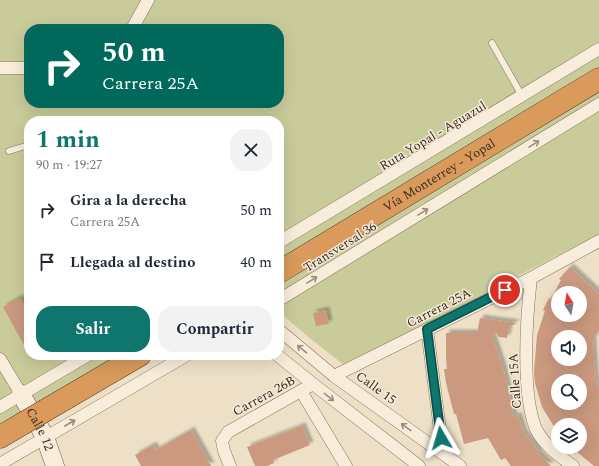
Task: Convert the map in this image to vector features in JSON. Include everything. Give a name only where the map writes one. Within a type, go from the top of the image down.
[{"type":"highway","name":"Vía Monterrey - Yopal","points":[[284,269],[599,79]]},
{"type":"highway","points":[[0,437],[131,360]]},
{"type":"main road","name":"Calle 12","points":[[16,397],[45,437],[55,466]]},
{"type":"street","points":[[135,24],[148,0]]},
{"type":"street","points":[[0,68],[24,68]]},
{"type":"street","points":[[541,84],[554,76]]},
{"type":"street","name":"Transversal 36","points":[[284,297],[599,104]]},
{"type":"street","name":"Carrera 25A","points":[[334,376],[531,278],[599,241]]},
{"type":"street","name":"Calle 15A","points":[[531,278],[526,361],[530,410],[536,430],[546,444],[573,466]]},
{"type":"street","points":[[427,329],[443,453]]},
{"type":"street","name":"Calle 15","points":[[284,334],[334,376],[460,466]]},
{"type":"street","points":[[0,359],[16,397],[0,407]]},
{"type":"street","points":[[0,464],[178,360]]},
{"type":"street","points":[[283,360],[419,466]]},
{"type":"street","name":"Carrera 26B","points":[[230,466],[222,441],[228,432],[313,384]]},
{"type":"street","points":[[301,391],[346,466]]},
{"type":"lane","points":[[492,43],[522,96]]},
{"type":"lane","points":[[554,76],[599,49]]},
{"type":"lane","name":"Ruta Yopal - Aguazul","points":[[284,239],[541,84]]},
{"type":"lane","points":[[9,151],[24,146]]},
{"type":"lane","points":[[16,397],[79,360]]},
{"type":"green space","points":[[0,0],[599,0],[599,234],[426,324],[343,364],[284,316],[284,116],[24,116],[24,360],[133,360],[0,438]]},
{"type":"building","points":[[570,267],[599,294],[599,330],[593,340],[596,380],[599,388],[599,466],[594,466],[579,454],[587,454],[587,418],[551,418],[551,422],[542,407],[535,383],[534,372],[537,335],[545,311],[543,310],[549,298],[551,299],[551,322],[587,322],[587,286],[558,286],[561,280],[559,279]]},
{"type":"building","points":[[20,298],[24,305],[24,345],[3,307]]},
{"type":"building","points":[[326,310],[329,324],[316,326],[313,313]]},
{"type":"building","points":[[480,318],[517,323],[509,327],[507,338],[499,337],[496,333],[492,335],[504,371],[514,417],[518,415],[524,433],[539,452],[538,453],[551,466],[511,466],[505,458],[501,460],[488,438],[464,444],[446,383],[444,369],[447,369],[446,333],[477,333]]},
{"type":"building","points":[[302,426],[310,445],[273,460],[274,463],[267,466],[255,466],[247,447]]},
{"type":"building","points":[[191,430],[211,466],[141,466],[135,455],[153,445],[156,450]]},
{"type":"route","points":[[441,438],[427,329],[505,290]]}]
